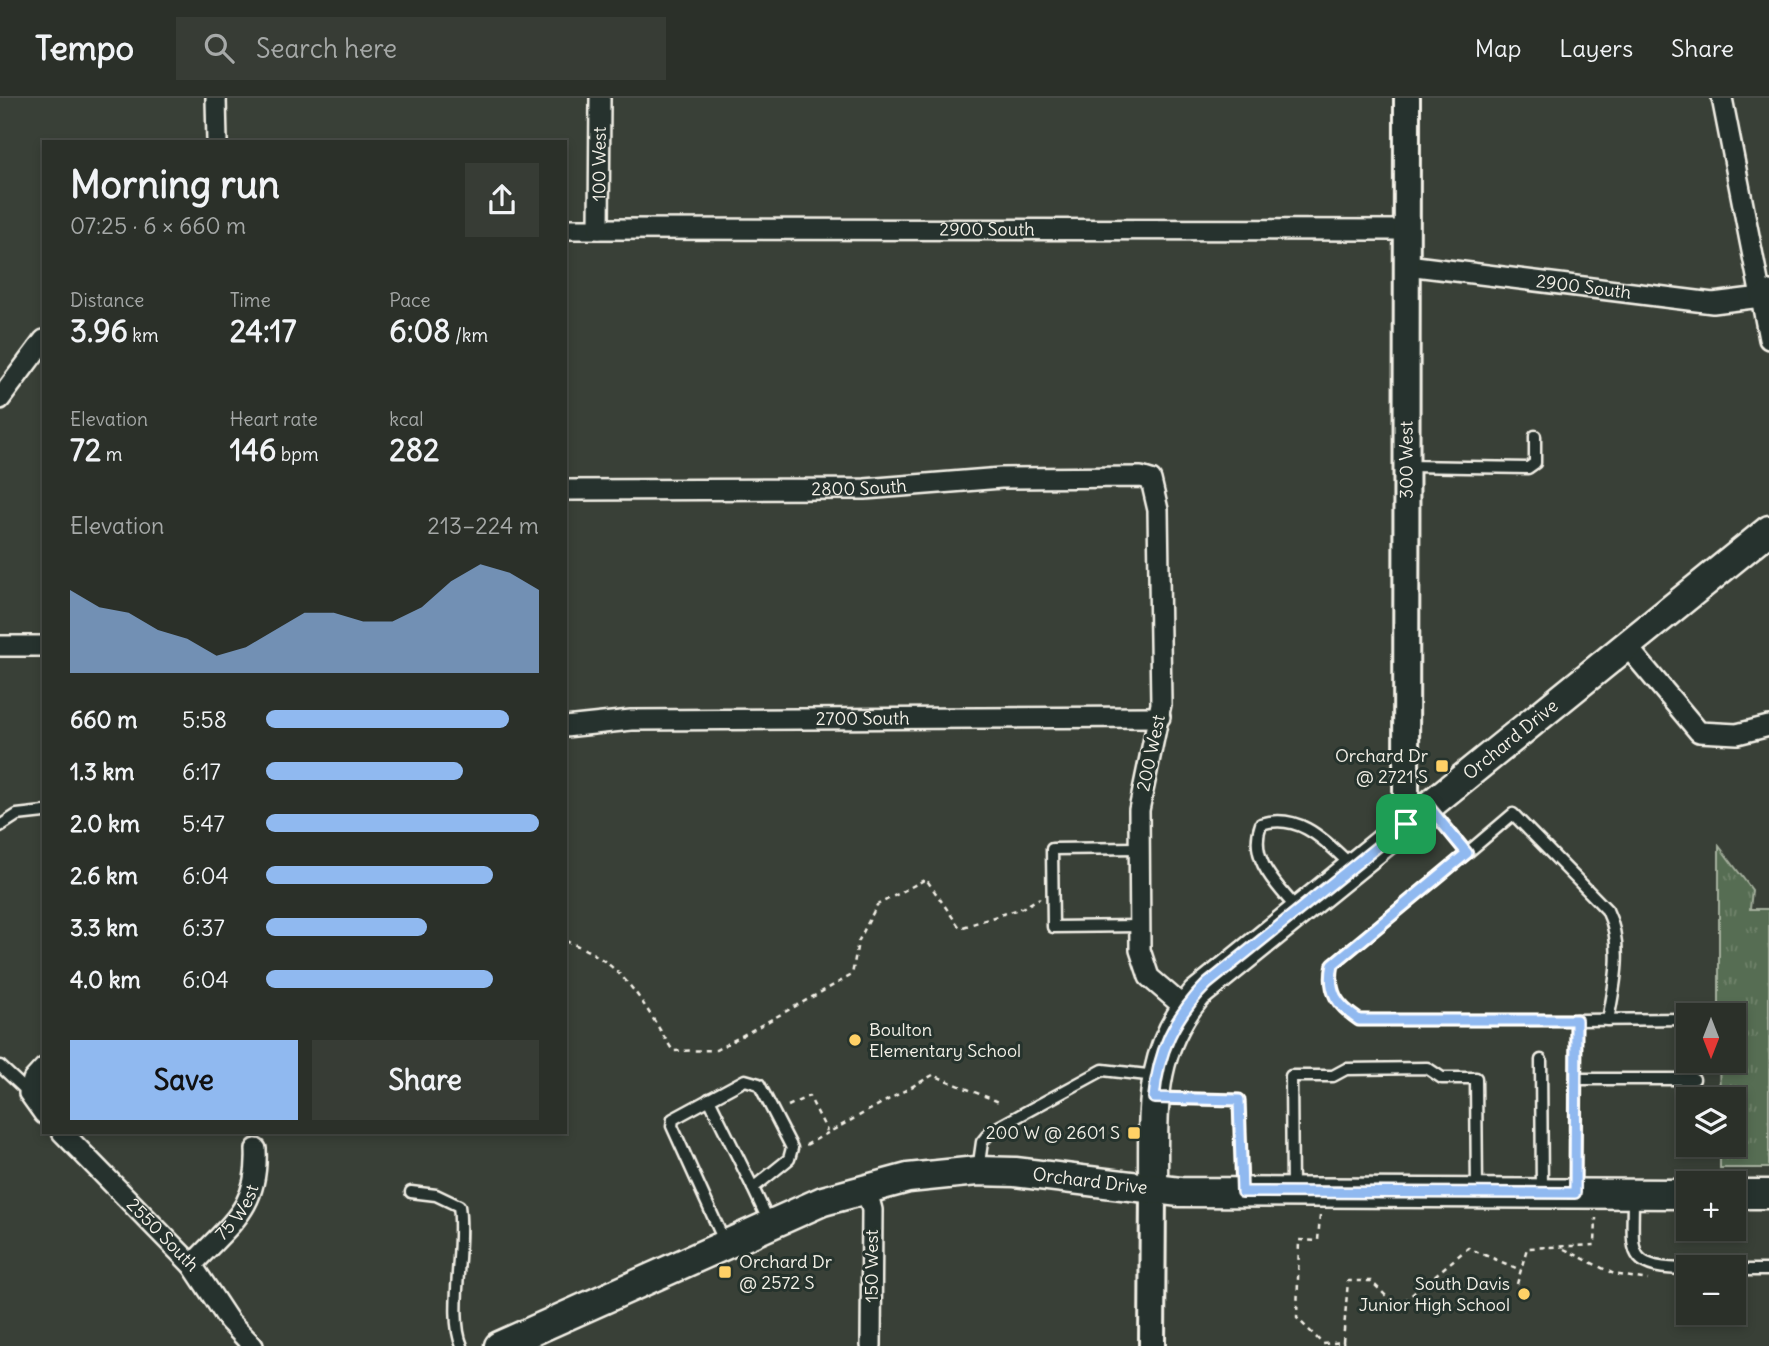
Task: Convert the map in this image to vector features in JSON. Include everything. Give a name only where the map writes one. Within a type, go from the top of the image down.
[{"type":"main road","name":"Orchard Drive","points":[[499,1346],[532,1339],[725,1243],[822,1201],[866,1187],[908,1178],[977,1171],[1053,1175],[1153,1189],[1155,1087],[1167,1040],[1185,1008],[1207,984],[1769,530]]},
{"type":"main road","points":[[1153,1189],[1242,1192],[1676,1194]]},
{"type":"main road","points":[[1746,1194],[1769,1194]]},
{"type":"street","points":[[216,98],[217,140]]},
{"type":"street","name":"100 West","points":[[599,229],[600,98]]},
{"type":"street","name":"300 West","points":[[1406,824],[1407,98]]},
{"type":"street","points":[[1723,98],[1765,294],[1769,339]]},
{"type":"street","name":"2900 South","points":[[567,229],[1407,230]]},
{"type":"street","name":"2900 South","points":[[1407,265],[1713,303],[1765,294]]},
{"type":"street","points":[[0,399],[42,343]]},
{"type":"street","name":"2800 South","points":[[567,490],[865,489],[1001,478],[1141,477],[1151,480]]},
{"type":"street","name":"200 West","points":[[1151,480],[1158,510],[1160,717],[1140,801],[1142,960],[1149,977],[1185,1008]]},
{"type":"street","points":[[1626,645],[1699,732],[1737,734],[1769,726]]},
{"type":"street","points":[[0,646],[42,646]]},
{"type":"street","name":"2700 South","points":[[567,727],[648,719],[1160,717]]},
{"type":"street","points":[[42,1070],[33,1080],[29,1093],[42,1111]]},
{"type":"street","name":"2550 South","points":[[64,1134],[192,1265],[229,1321],[253,1346]]},
{"type":"street","name":"75 West","points":[[192,1265],[250,1200],[255,1186],[256,1149]]},
{"type":"street","name":"150 West","points":[[866,1187],[872,1210],[871,1346]]},
{"type":"street","points":[[1152,1346],[1153,1189]]},
{"type":"lane","points":[[1406,466],[1528,468],[1535,463],[1535,436]]},
{"type":"lane","points":[[1428,806],[1467,853]]},
{"type":"lane","points":[[0,825],[17,814],[42,812]]},
{"type":"lane","points":[[1608,1020],[1617,972],[1614,925],[1607,910],[1513,814],[1333,964],[1331,992],[1339,1006],[1359,1020],[1608,1020],[1676,1019]]},
{"type":"lane","points":[[1298,910],[1265,868],[1257,852],[1261,824],[1274,820],[1310,830],[1352,866]]},
{"type":"lane","points":[[1139,848],[1052,849],[1052,897],[1053,927],[1140,926]]},
{"type":"lane","points":[[1575,1193],[1576,1020]]},
{"type":"lane","points":[[1541,1060],[1542,1193]]},
{"type":"lane","points":[[0,1066],[29,1093]]},
{"type":"lane","points":[[1292,1192],[1291,1076],[1332,1076],[1346,1069],[1427,1068],[1442,1078],[1476,1078],[1476,1192]]},
{"type":"lane","points":[[977,1171],[982,1142],[991,1131],[1103,1070],[1155,1087],[1239,1100],[1242,1192]]},
{"type":"lane","points":[[1576,1079],[1694,1079]]},
{"type":"lane","points":[[725,1243],[672,1126],[673,1119],[745,1080],[759,1084],[792,1148],[789,1158],[753,1188]]},
{"type":"lane","points":[[709,1099],[770,1223]]},
{"type":"lane","points":[[411,1192],[436,1195],[459,1206],[462,1247],[455,1326],[462,1346]]},
{"type":"lane","points":[[1633,1193],[1634,1249],[1639,1259],[1656,1269],[1676,1269]]},
{"type":"lane","points":[[1746,1270],[1769,1270]]},
{"type":"path","points":[[567,942],[602,957],[618,971],[636,990],[673,1051],[716,1050],[852,975],[858,942],[877,905],[926,879],[960,928],[1023,908],[1041,897]]},
{"type":"path","points":[[806,1145],[933,1075],[999,1102]]},
{"type":"path","points":[[788,1106],[809,1096],[827,1132]]},
{"type":"path","points":[[1320,1216],[1318,1241],[1299,1240],[1297,1318],[1323,1344],[1343,1344],[1348,1281],[1371,1281],[1397,1307],[1468,1248],[1521,1270]]},
{"type":"path","points":[[1517,1284],[1527,1248],[1595,1245],[1596,1218]]},
{"type":"path","points":[[1561,1247],[1614,1274],[1648,1280]]},
{"type":"green space","points":[[1719,846],[1752,890],[1750,909],[1769,909],[1769,1168],[1720,1168],[1720,1157],[1746,1157],[1746,1087],[1720,1087],[1719,1073],[1746,1073],[1746,1003],[1719,1003]]},
{"type":"place","name":"Orchard Dr @ 2721 S","points":[[1442,766]]},
{"type":"place","name":"Boulton Elementary School","points":[[855,1040]]},
{"type":"place","name":"200 W @ 2601 S","points":[[1134,1133]]},
{"type":"place","name":"Orchard Dr @ 2572 S","points":[[725,1272]]},
{"type":"place","name":"South Davis Junior High School","points":[[1524,1294]]},
{"type":"route","points":[[1428,806],[1467,853],[1333,964],[1331,992],[1339,1006],[1359,1020],[1576,1020],[1575,1193],[1242,1192],[1239,1100],[1154,1098],[1160,1057],[1174,1023],[1197,994],[1406,824],[1428,806]]}]
